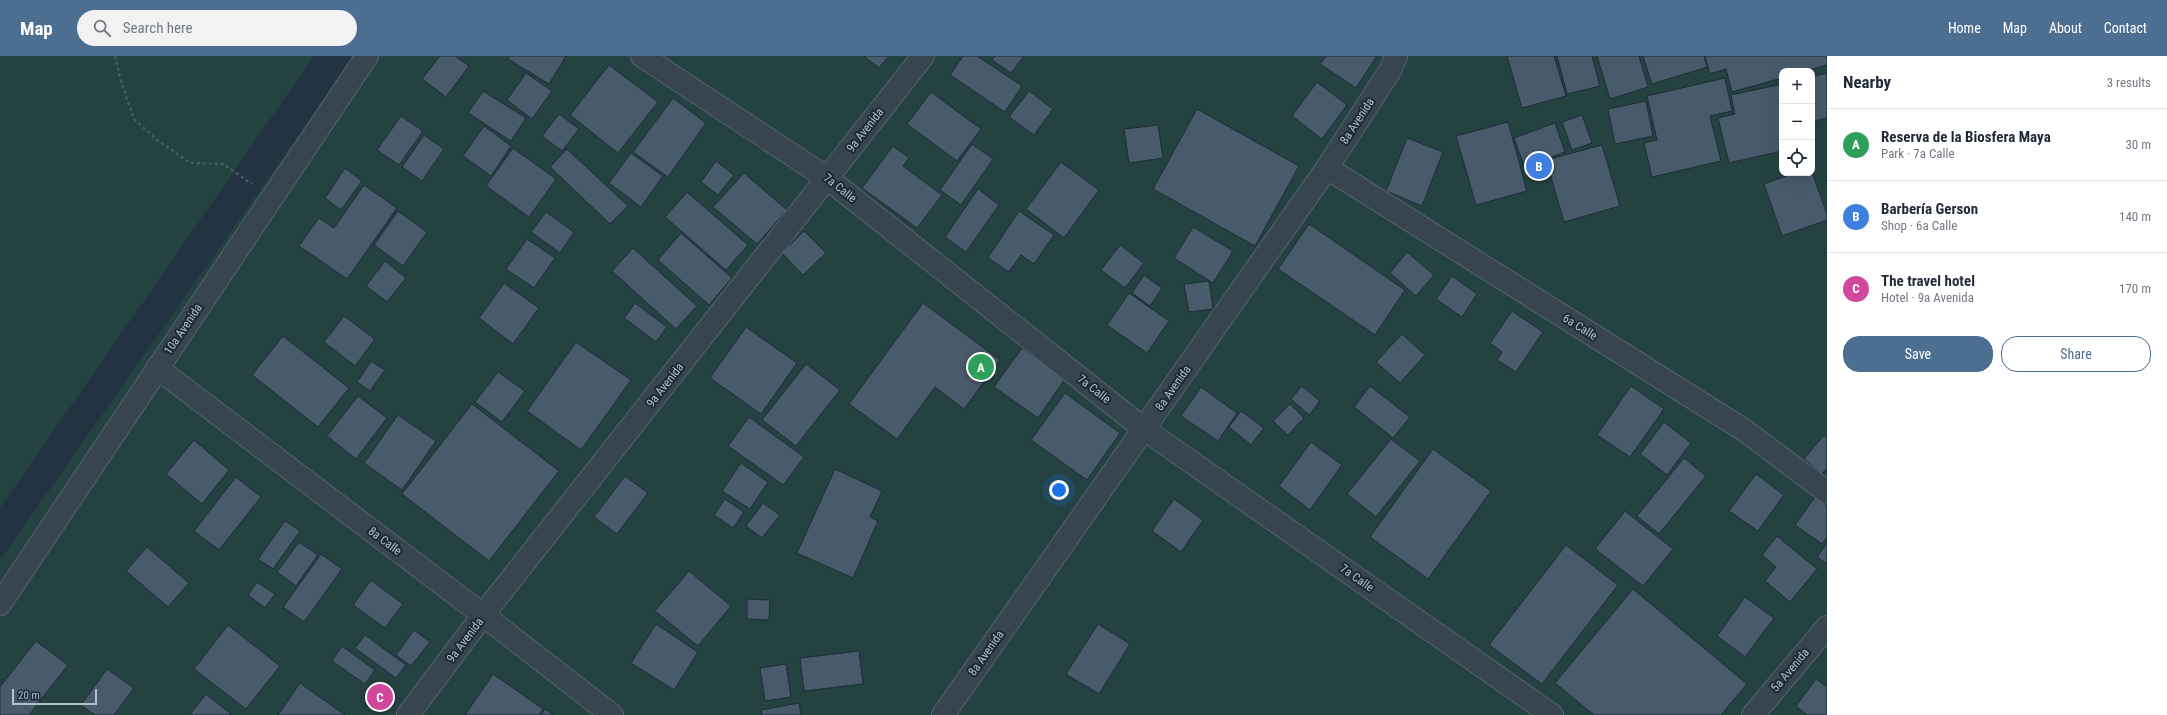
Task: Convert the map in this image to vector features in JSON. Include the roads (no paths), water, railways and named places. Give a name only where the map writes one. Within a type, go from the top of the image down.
[{"type":"street","name":"10a Avenida","points":[[0,604],[367,56]]},
{"type":"street","name":"7a Calle","points":[[642,56],[827,178],[1144,429],[1552,715]]},
{"type":"street","name":"9a Avenida","points":[[408,715],[483,615],[923,56]]},
{"type":"street","name":"8a Avenida","points":[[942,715],[1327,168],[1391,69],[1396,56]]},
{"type":"street","name":"6a Calle","points":[[1327,168],[1744,430],[1827,492]]},
{"type":"street","name":"8a Calle","points":[[157,368],[483,615],[612,715]]},
{"type":"street","name":"5a Avenida","points":[[1753,715],[1827,627]]},
{"type":"place","name":"Barbería Gerson","points":[[1539,166]]},
{"type":"place","name":"Reserva de la Biosfera Maya","points":[[981,367]]},
{"type":"place","name":"The travel hotel","points":[[380,697]]}]
